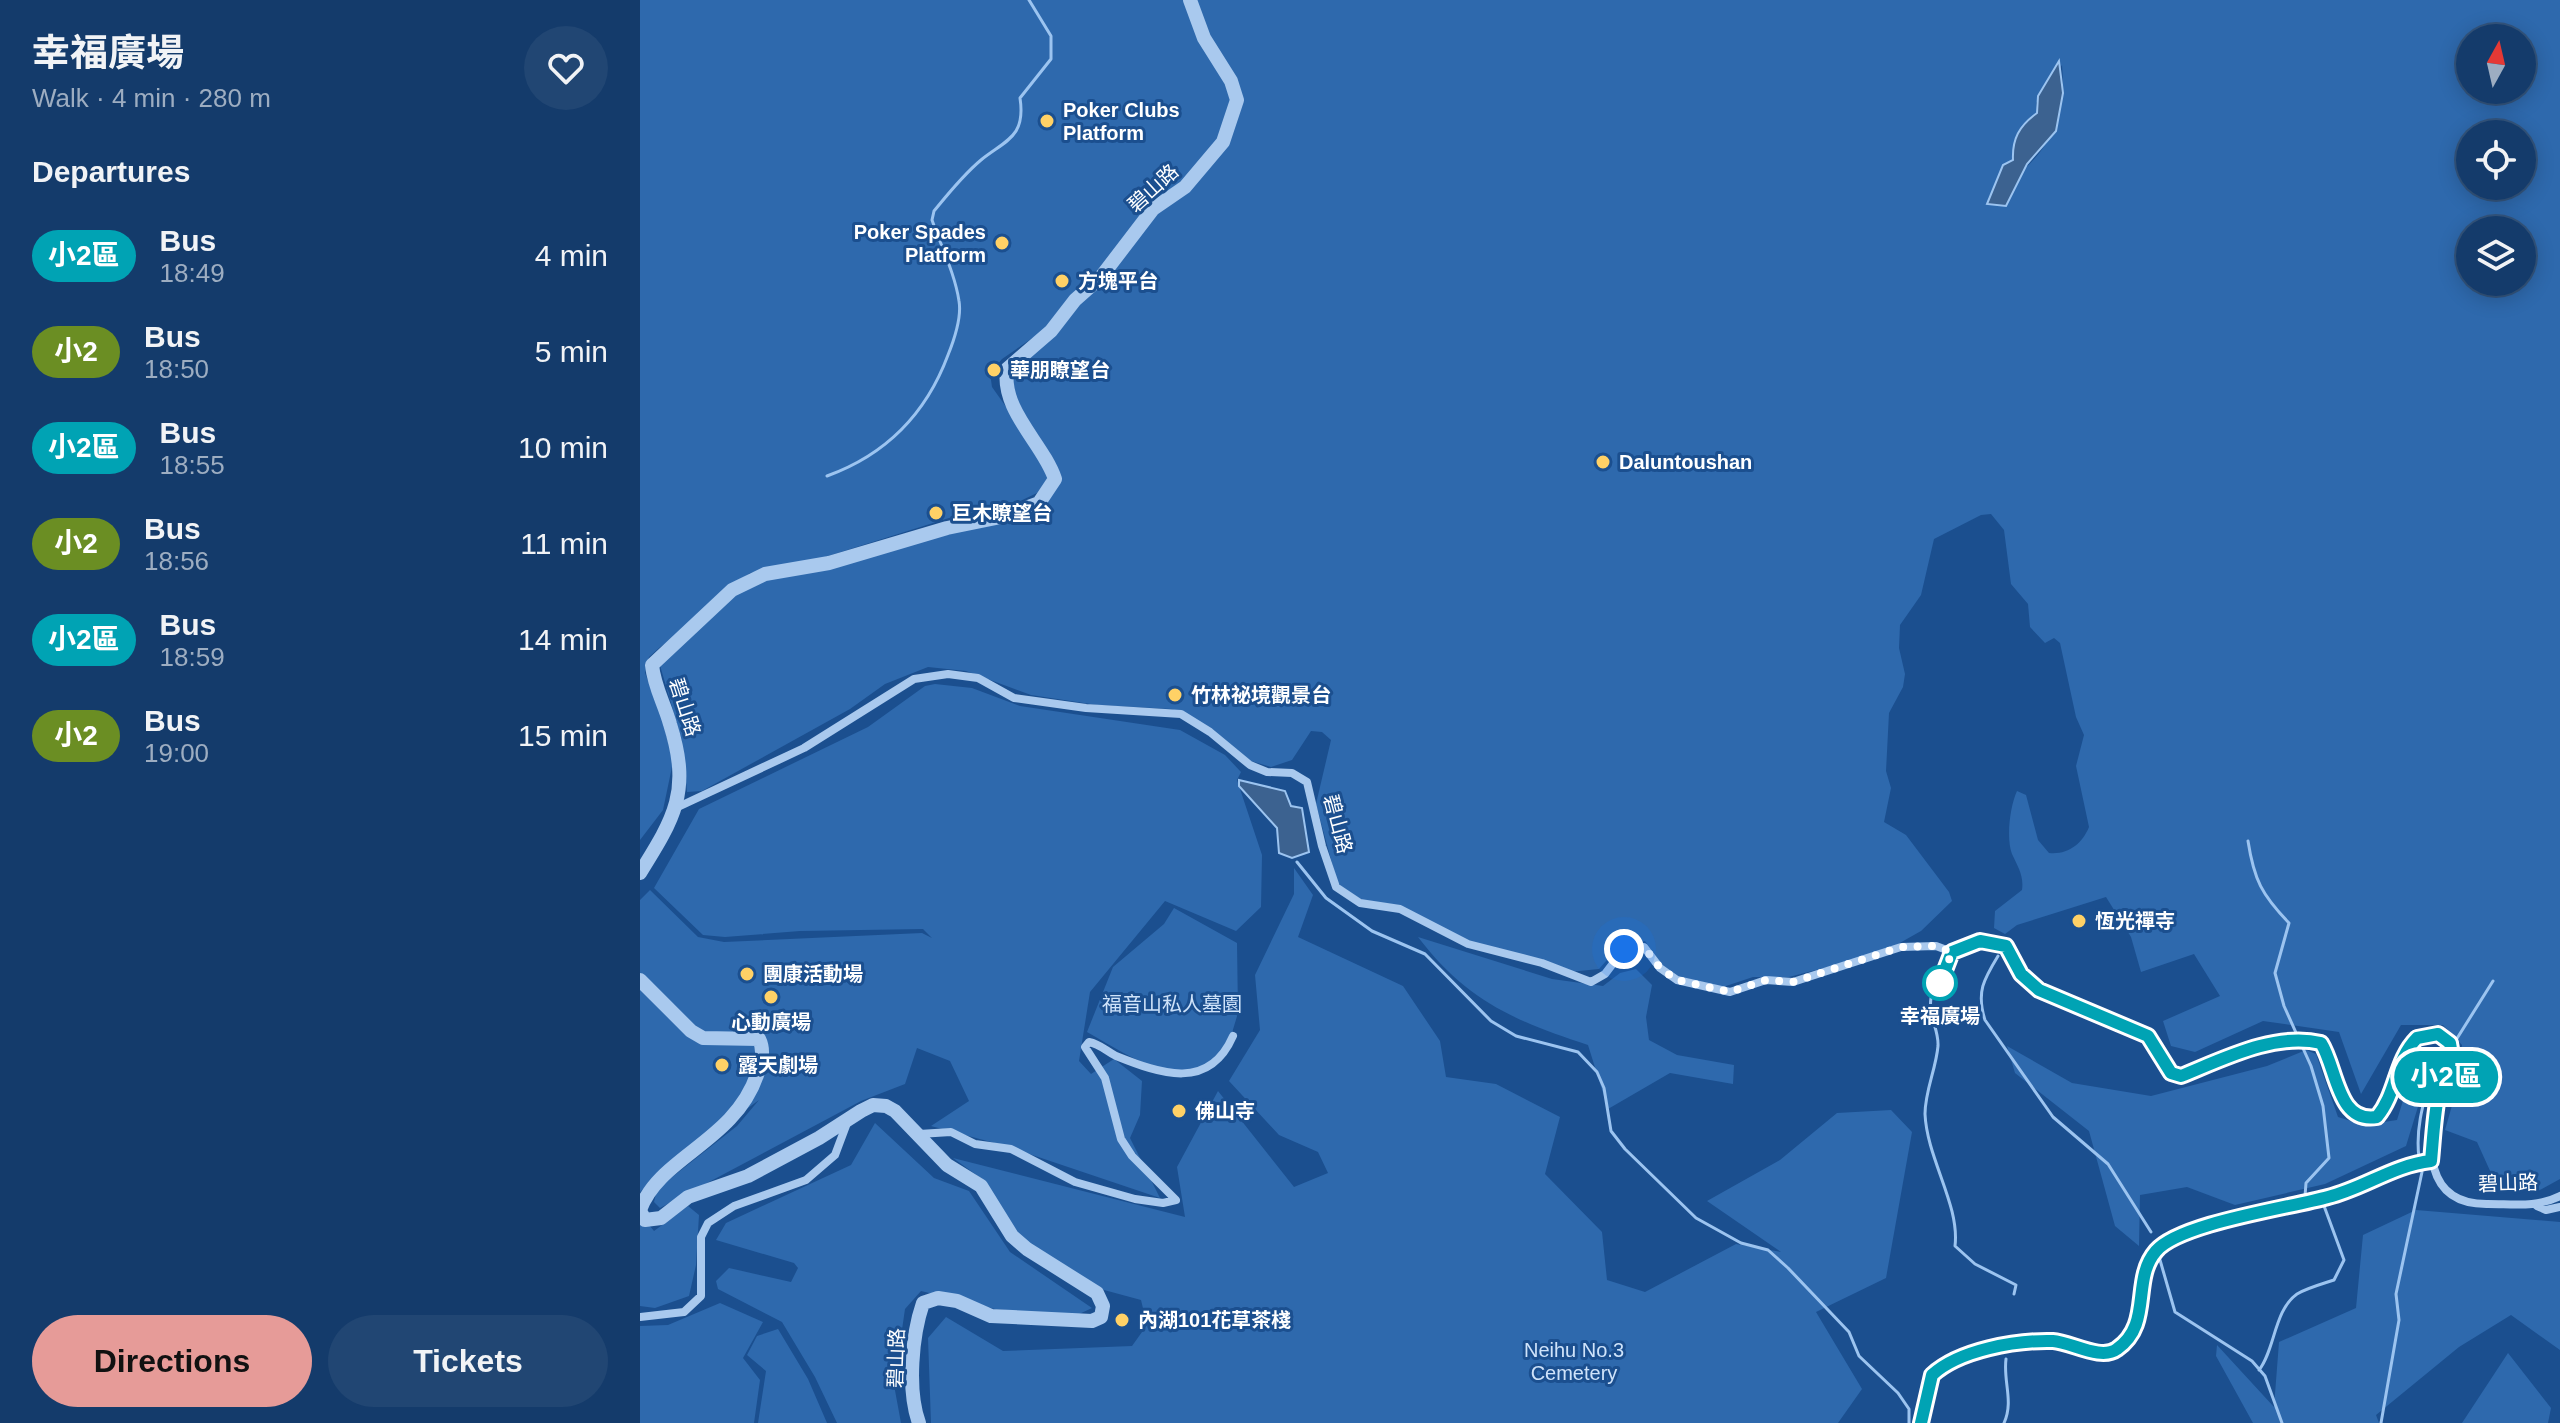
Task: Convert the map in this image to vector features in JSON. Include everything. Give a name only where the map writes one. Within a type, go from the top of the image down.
[{"type":"street","name":"碧山路","points":[[640,873],[678,807],[679,754],[654,681],[652,665],[697,627],[732,590],[765,574],[829,563],[947,528],[1001,517],[1039,503],[1055,479],[1050,463],[1025,428],[1011,400],[1005,381],[1007,369],[1051,331],[1075,300],[1101,277],[1153,209],[1185,187],[1223,142],[1237,100],[1231,81],[1204,38],[1190,0]]},
{"type":"street","name":"碧山路","points":[[678,807],[804,748],[914,679],[948,674],[978,678],[1014,698],[1086,708],[1181,714],[1210,732],[1250,765],[1267,772],[1292,773],[1307,782],[1336,887],[1360,903],[1400,909],[1468,944],[1542,963],[1591,982],[1605,974],[1624,949],[1644,947],[1660,968],[1677,980],[1730,992],[1766,980],[1793,982],[1821,970],[1908,946],[1936,946],[1952,952],[1980,941],[2006,946],[2021,974],[2039,990],[2148,1036],[2171,1073],[2181,1076],[2250,1050],[2304,1039],[2321,1043],[2346,1106],[2355,1115],[2367,1118],[2377,1117],[2388,1103],[2408,1047],[2417,1038],[2438,1034],[2450,1043],[2451,1065],[2438,1095],[2431,1161],[2451,1198],[2460,1202],[2536,1206],[2560,1196]]},
{"type":"street","name":"碧山路","points":[[640,980],[691,1031],[713,1040],[759,1039],[762,1051],[751,1093],[737,1115],[660,1180],[640,1211],[645,1220],[661,1218],[688,1197],[748,1176],[873,1105],[886,1106],[919,1134],[947,1165],[981,1186],[1012,1236],[1041,1261],[1097,1293],[1103,1306],[1101,1317],[1092,1321],[991,1316],[957,1301],[938,1298],[923,1303],[916,1323],[914,1371],[919,1423]]},
{"type":"street","points":[[919,1134],[951,1132],[975,1144],[1011,1149],[1075,1182],[1135,1199],[1163,1203],[1176,1200],[1132,1156],[1121,1139],[1105,1078],[1085,1047],[1089,1042],[1100,1044],[1112,1054],[1172,1074],[1187,1074],[1207,1070],[1224,1055],[1233,1036]]},
{"type":"street","points":[[640,1317],[684,1312],[701,1296],[701,1237],[708,1223],[734,1206],[806,1180],[835,1155],[848,1121]]},
{"type":"street","points":[[1922,1423],[1932,1375],[1957,1359],[2034,1342],[2068,1343],[2104,1353],[2116,1350],[2136,1328],[2141,1316],[2148,1262],[2166,1243],[2214,1224],[2331,1197],[2399,1168],[2431,1161]]},
{"type":"street","points":[[2536,1206],[2546,1210],[2560,1207]]},
{"type":"green space","points":[[640,0],[1186,0],[1234,102],[1218,141],[1047,328],[1002,359],[990,373],[992,387],[1043,459],[1049,478],[1037,493],[1016,503],[949,518],[809,562],[750,573],[722,592],[702,616],[649,657],[645,673],[661,713],[673,762],[663,810],[640,840]]},
{"type":"green space","points":[[1194,0],[2560,0],[2560,1179],[2538,1191],[2490,1192],[2496,1184],[2477,1142],[2445,1130],[2457,1088],[2462,1045],[2443,1025],[2401,1025],[2361,1094],[2339,1032],[2263,1021],[2195,1052],[2171,1046],[2163,1021],[2220,996],[2194,954],[2141,972],[2131,937],[2106,897],[2017,925],[2005,934],[1994,928],[1995,911],[2022,890],[2021,876],[2009,840],[2017,791],[2026,795],[2038,840],[2049,853],[2074,847],[2089,827],[2076,766],[2084,735],[2076,717],[2060,643],[2054,638],[2045,643],[2030,627],[2028,604],[2011,584],[2004,530],[1991,514],[1981,515],[1934,539],[1921,595],[1900,625],[1899,648],[1905,674],[1903,687],[1889,713],[1886,771],[1891,788],[1884,822],[1906,835],[1949,892],[1952,901],[1921,931],[1882,953],[1789,977],[1753,977],[1723,987],[1674,975],[1663,966],[1645,941],[1621,944],[1599,969],[1569,972],[1541,960],[1464,939],[1398,905],[1362,900],[1337,882],[1316,804],[1331,740],[1322,732],[1311,731],[1292,760],[1271,767],[1251,761],[1192,717],[1172,709],[1097,705],[1031,695],[966,671],[928,667],[885,684],[850,709],[702,791],[687,792],[682,741],[659,662],[732,596],[757,582],[1038,508],[1056,483],[1019,407],[1010,375],[1239,116]],"holes":[[[2062,65],[2063,88],[2055,127],[2022,172],[1988,199],[2006,163],[2013,160],[2018,134],[2037,113],[2036,103]]]},
{"type":"green space","points":[[935,684],[972,688],[1020,706],[1180,730],[1225,755],[1241,772],[1237,780],[1262,855],[1261,907],[1236,931],[1165,901],[1090,992],[1079,1061],[1091,1074],[1114,1059],[1142,1081],[1140,1115],[1130,1138],[1160,1198],[1006,1146],[931,1126],[969,1101],[950,1061],[917,1048],[905,1084],[861,1101],[660,1208],[654,1202],[657,1189],[737,1126],[759,1100],[666,1168],[640,1192],[640,900],[650,890],[698,937],[724,942],[922,933],[932,938],[923,929],[800,931],[725,937],[703,935],[654,888],[699,809],[868,727],[925,686]]},
{"type":"green space","name":"Neihu No.3 Cemetery","points":[[1294,868],[1313,895],[1298,937],[1403,986],[1440,1041],[1446,1077],[1496,1084],[1560,1117],[1545,1174],[1602,1232],[1607,1280],[1645,1292],[1736,1244],[1781,1252],[1707,1201],[1780,1160],[1837,1113],[1891,1110],[1912,1132],[1886,1278],[1816,1312],[1862,1389],[1838,1423],[931,1423],[928,1338],[946,1317],[1003,1351],[1132,1346],[1147,1325],[1141,1300],[1093,1287],[1011,1230],[986,1182],[953,1158],[1185,1217],[1177,1167],[1218,1091],[1294,1187],[1328,1173],[1318,1152],[1279,1135],[1229,1081],[1260,1030],[1255,975],[1294,894]]},
{"type":"green space","name":"福音山私人墓園","points":[[1174,908],[1237,943],[1238,1013],[1225,1056],[1187,1070],[1170,1070],[1138,1060],[1087,1032],[1113,967],[1164,924]]},
{"type":"green space","points":[[1418,937],[1552,979],[1603,986],[1620,973],[1636,969],[1652,985],[1646,1017],[1649,1040],[1677,1055],[1734,1065],[1733,1084],[1670,1073],[1608,1109],[1588,1045],[1537,1027],[1493,1006],[1454,977]]},
{"type":"green space","points":[[2007,1046],[2072,1083],[2151,1096],[2267,1066],[2306,1050],[2316,1054],[2338,1117],[2364,1125],[2397,1120],[2420,1046],[2435,1051],[2406,1146],[2325,1184],[2235,1205],[2187,1187],[2140,1195],[2139,1246],[2115,1226],[2089,1131],[2015,1073]]},
{"type":"green space","points":[[875,1123],[934,1178],[969,1191],[1010,1252],[1092,1308],[1075,1316],[995,1309],[921,1291],[905,1309],[894,1385],[901,1423],[837,1423],[815,1377],[782,1322],[718,1289],[716,1281],[729,1268],[791,1282],[798,1268],[794,1263],[716,1240],[726,1223],[851,1165]]},
{"type":"green space","points":[[688,1206],[699,1215],[696,1265],[689,1296],[655,1308],[640,1306],[640,1214],[654,1231]]},
{"type":"green space","points":[[2416,1210],[2560,1222],[2560,1350],[2511,1315],[2459,1347],[2376,1415],[2379,1423],[2253,1423],[2216,1356],[2217,1345],[2274,1407],[2279,1342],[2356,1308],[2363,1235]]},
{"type":"green space","points":[[720,1303],[763,1322],[743,1358],[760,1380],[754,1423],[640,1423],[640,1326],[668,1325]]},
{"type":"green space","points":[[778,1329],[808,1379],[827,1423],[758,1423],[766,1371],[747,1355],[757,1336]]},
{"type":"green space","points":[[2508,1353],[2551,1408],[2548,1423],[2462,1423]]},
{"type":"shaded area","points":[[2059,61],[2063,93],[2056,131],[2027,164],[2006,206],[1987,204],[2003,165],[2013,160],[2018,134],[2037,113],[2038,96]]},
{"type":"shaded area","points":[[1239,780],[1285,791],[1291,806],[1302,808],[1309,852],[1292,858],[1279,853],[1277,828],[1239,786]]},
{"type":"waterway","points":[[827,476],[867,457],[901,430],[928,396],[948,355],[960,308],[951,270],[932,220],[934,211],[974,166],[1012,136],[1020,121],[1020,98],[1051,59],[1051,36],[1029,0]]},
{"type":"waterway","points":[[2248,841],[2261,886],[2289,923],[2275,973],[2284,1006],[2311,1066],[2323,1106],[2329,1158],[2306,1183],[2305,1196],[2320,1195],[2344,1260],[2334,1280],[2301,1292],[2289,1301],[2259,1370]]},
{"type":"waterway","points":[[1297,862],[1326,898],[1372,931],[1425,954],[1491,1021],[1516,1036],[1578,1052],[1597,1072],[1604,1088],[1611,1131],[1625,1149],[1696,1218],[1741,1243],[1768,1250],[1788,1268],[1849,1332],[1859,1356],[1898,1393],[1909,1409],[1909,1423]]},
{"type":"waterway","points":[[1998,956],[1981,994],[1985,1020],[2053,1117],[2108,1164],[2151,1232]]},
{"type":"waterway","points":[[2381,1423],[2399,1320],[2396,1294],[2422,1172],[2418,1141],[2426,1094],[2440,1049],[2456,1040],[2493,981]]},
{"type":"waterway","points":[[1931,998],[1938,1046],[1925,1114],[1931,1148],[1953,1214],[1955,1246],[1975,1264],[2016,1285],[2014,1294]]},
{"type":"waterway","points":[[2160,1260],[2175,1312],[2252,1361],[2265,1376],[2282,1423]]},
{"type":"waterway","points":[[2004,1423],[2008,1407],[2006,1359]]},
{"type":"bus line","name":"小2區","points":[[1921,1423],[1932,1375],[1940,1367],[1957,1359],[2034,1342],[2068,1343],[2104,1353],[2116,1350],[2136,1328],[2141,1316],[2148,1262],[2166,1243],[2214,1224],[2331,1197],[2399,1168],[2431,1161],[2438,1095],[2451,1065],[2452,1052],[2450,1043],[2438,1034],[2430,1033],[2417,1038],[2403,1057],[2388,1103],[2377,1117],[2367,1118],[2355,1115],[2346,1106],[2332,1063],[2321,1043],[2304,1039],[2250,1050],[2181,1076],[2171,1073],[2148,1036],[2039,990],[2021,974],[2006,946],[1980,941],[1952,952],[1940,983]]},
{"type":"place","name":"Poker Clubs Platform","points":[[1047,121]]},
{"type":"place","name":"Poker Spades Platform","points":[[1002,243]]},
{"type":"place","name":"方塊平台","points":[[1062,281]]},
{"type":"place","name":"華朋瞭望台","points":[[994,370]]},
{"type":"place","name":"Daluntoushan","points":[[1603,462]]},
{"type":"place","name":"巨木瞭望台","points":[[936,513]]},
{"type":"place","name":"竹林祕境觀景台","points":[[1175,695]]},
{"type":"place","name":"恆光禪寺","points":[[2079,921]]},
{"type":"place","name":"團康活動場","points":[[747,974]]},
{"type":"place","name":"幸福廣場","points":[[1940,983]]},
{"type":"place","name":"心動廣場","points":[[771,997]]},
{"type":"place","name":"露天劇場","points":[[722,1065]]},
{"type":"place","name":"佛山寺","points":[[1179,1111]]},
{"type":"place","name":"內湖101花草茶棧","points":[[1122,1320]]},
{"type":"route","points":[[1624,949],[1644,947],[1660,968],[1677,980],[1730,992],[1766,980],[1793,982],[1821,970],[1901,947],[1936,946],[1952,952],[1940,983]]}]
